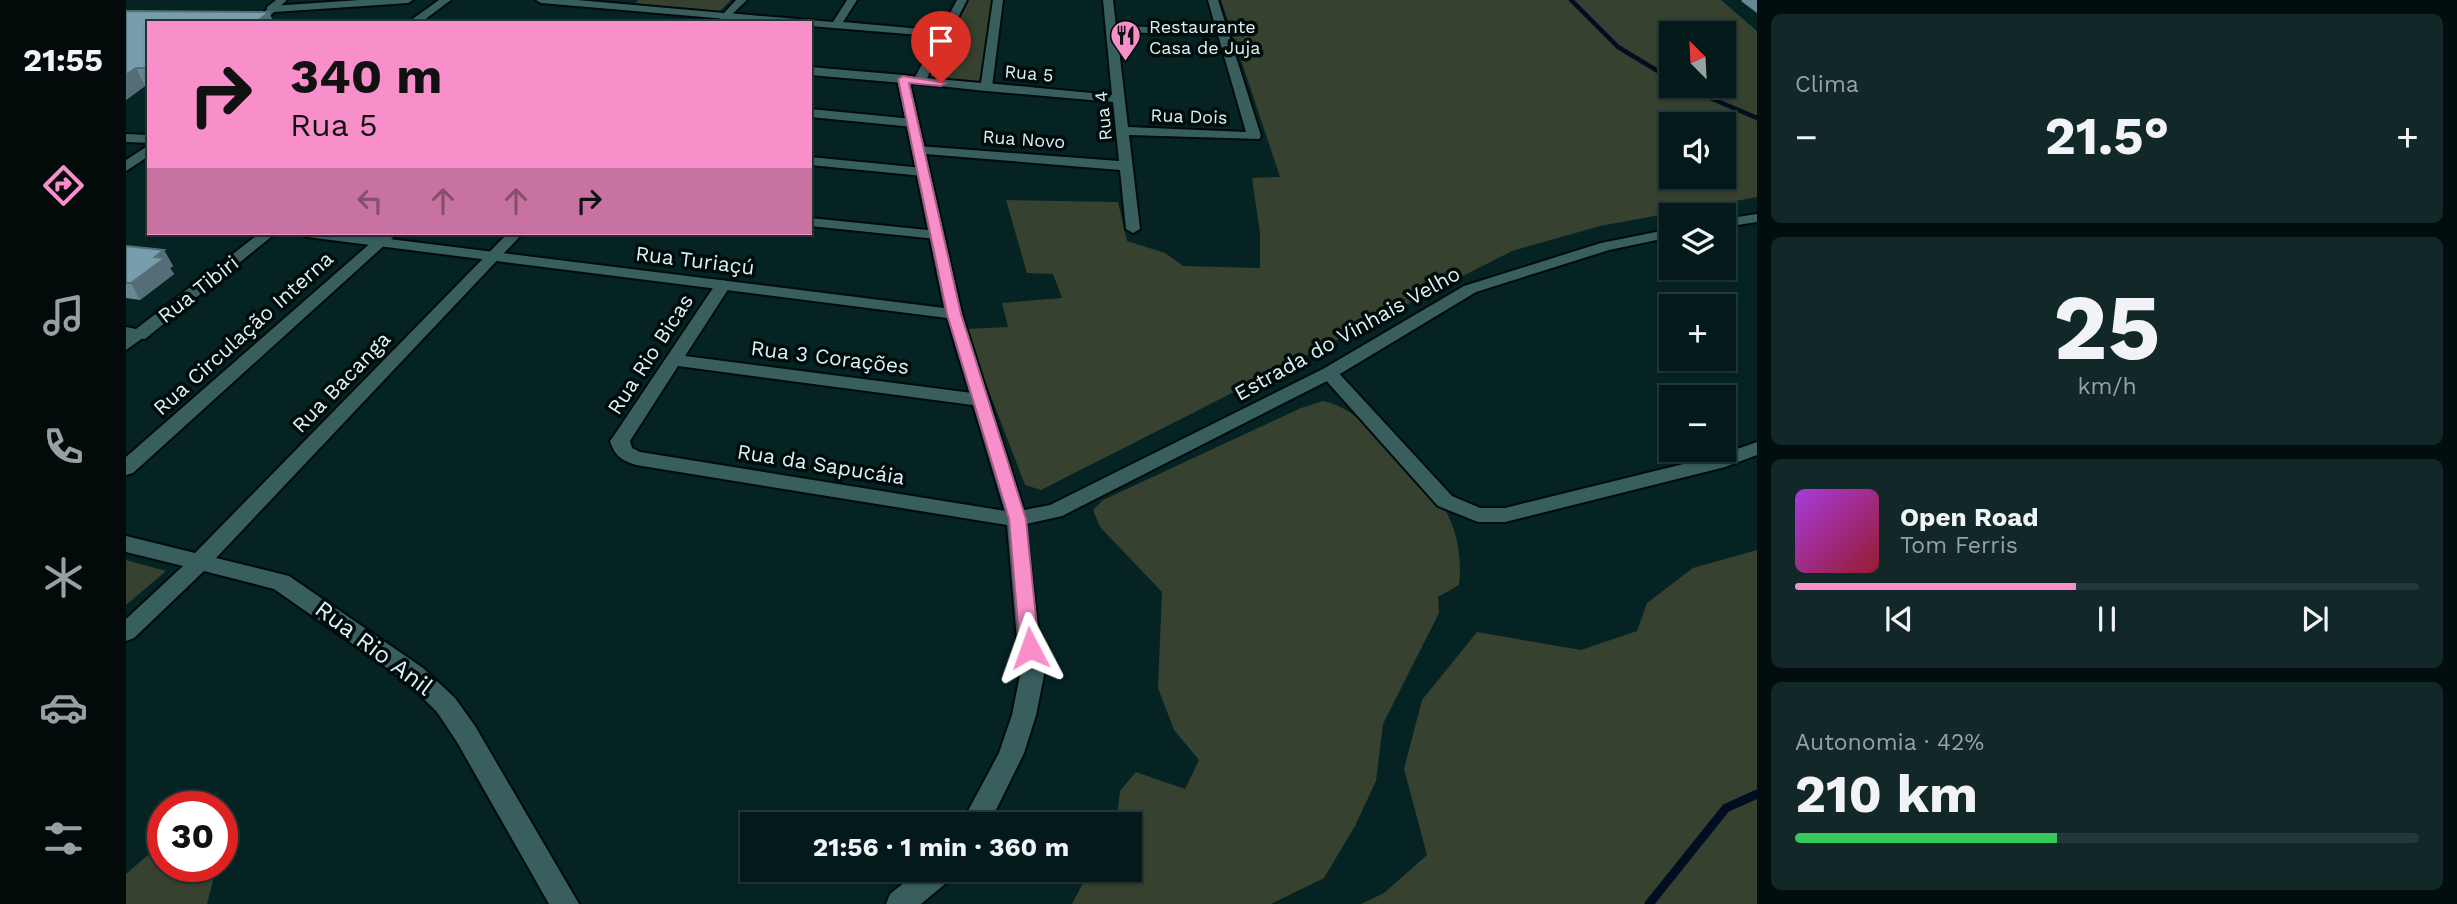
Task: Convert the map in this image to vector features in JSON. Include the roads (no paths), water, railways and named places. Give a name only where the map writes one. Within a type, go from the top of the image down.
[{"type":"street","points":[[258,21],[282,0]]},
{"type":"street","points":[[271,9],[408,0]]},
{"type":"street","points":[[415,21],[446,0]]},
{"type":"street","points":[[541,0],[626,4],[723,19],[766,21]]},
{"type":"street","points":[[723,19],[742,0]]},
{"type":"street","points":[[836,25],[852,0]]},
{"type":"street","points":[[919,81],[962,0]]},
{"type":"street","points":[[986,87],[999,0]]},
{"type":"street","name":"Rua 4","points":[[1108,0],[1133,229]]},
{"type":"street","points":[[1111,29],[1222,32],[1213,0]]},
{"type":"street","points":[[812,23],[944,34]]},
{"type":"street","name":"Rua Dois","points":[[1122,131],[1254,136],[1222,32]]},
{"type":"street","name":"Rua 5","points":[[812,71],[1119,99]]},
{"type":"street","points":[[903,79],[954,314],[1017,519],[1032,675],[1030,694],[1014,752],[997,789],[982,812]]},
{"type":"street","points":[[812,113],[913,123]]},
{"type":"street","points":[[126,138],[147,139]]},
{"type":"street","name":"Rua Novo","points":[[918,150],[1126,166]]},
{"type":"street","points":[[126,167],[147,151]]},
{"type":"street","points":[[812,160],[923,172]]},
{"type":"street","points":[[1736,221],[1757,218]]},
{"type":"street","points":[[812,222],[937,235]]},
{"type":"street","name":"Rua Tibiri","points":[[130,337],[267,235]]},
{"type":"street","name":"Rua Turiaçú","points":[[346,235],[386,237],[493,256],[954,314]]},
{"type":"street","name":"Rua Bacanga","points":[[126,632],[169,594],[514,235]]},
{"type":"street","name":"Estrada do Vinhais Velho","points":[[1017,519],[1055,512],[1329,373],[1470,289],[1615,244],[1659,235]]},
{"type":"street","name":"Rua Circulação Interna","points":[[126,468],[386,237]]},
{"type":"street","name":"Rua Rio Bicas","points":[[621,448],[620,441],[723,285]]},
{"type":"street","name":"Rua 3 Corações","points":[[673,360],[980,400]]},
{"type":"street","points":[[1329,373],[1445,501],[1478,515],[1505,515],[1725,460],[1757,447]]},
{"type":"street","name":"Rua da Sapucáia","points":[[621,448],[636,458],[1017,519]]},
{"type":"street","points":[[126,544],[199,563]]},
{"type":"street","name":"Rua Rio Anil","points":[[199,563],[270,578],[293,588],[431,688],[466,734],[546,876],[565,904]]},
{"type":"street","points":[[900,904],[927,882]]},
{"type":"waterway","points":[[1571,0],[1618,47],[1659,72]]},
{"type":"waterway","points":[[1710,98],[1757,118]]},
{"type":"waterway","points":[[1649,904],[1726,808],[1757,794]]},
{"type":"place","name":"Restaurante Casa de Juja","points":[[1126,63]]}]
